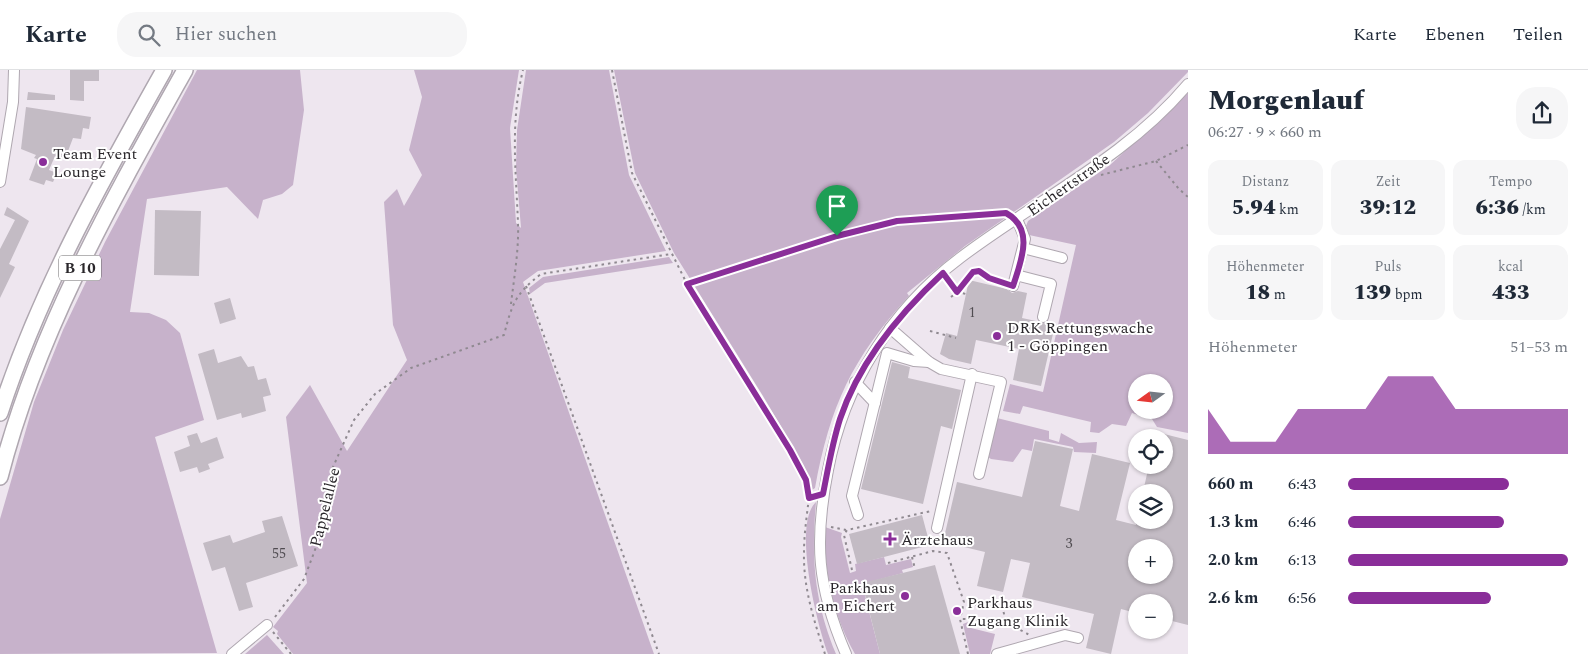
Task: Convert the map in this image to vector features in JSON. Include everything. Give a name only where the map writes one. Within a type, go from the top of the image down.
[{"type":"highway","name":"B 10","points":[[0,413],[22,351],[68,248],[164,70]]},
{"type":"highway","name":"B 10","points":[[0,477],[40,357],[85,255],[185,70]]},
{"type":"street","points":[[0,182],[13,102],[14,70]]},
{"type":"street","name":"Eichertstraße","points":[[846,654],[830,612],[820,568],[818,541],[823,494],[838,426],[855,382],[890,328],[958,259],[1130,141],[1188,84]]},
{"type":"street","points":[[1013,286],[1025,239],[1017,219]]},
{"type":"street","points":[[1022,248],[1062,258]]},
{"type":"street","points":[[1016,276],[1051,284],[1043,317]]},
{"type":"street","points":[[890,328],[929,362]]},
{"type":"street","points":[[858,515],[852,496],[887,353],[929,362],[941,368],[1001,382],[980,474]]},
{"type":"street","points":[[937,528],[972,374]]},
{"type":"street","points":[[855,382],[874,403]]},
{"type":"street","points":[[232,654],[267,625]]},
{"type":"street","points":[[997,654],[1036,641],[1064,635],[1078,638]]},
{"type":"path","points":[[511,306],[518,225],[513,130],[523,70]]},
{"type":"path","points":[[612,70],[632,173],[687,284],[790,450],[806,480],[809,498],[804,552],[806,584],[814,620],[825,654]]},
{"type":"path","points":[[1084,174],[1096,176],[1156,161],[1188,145]]},
{"type":"path","points":[[1156,161],[1188,197]]},
{"type":"path","points":[[687,284],[837,236],[897,221],[1006,213],[1017,219]]},
{"type":"path","points":[[511,306],[526,286],[541,274],[671,254]]},
{"type":"path","points":[[951,297],[973,272],[979,271],[989,278],[1013,286]]},
{"type":"path","points":[[943,273],[957,292],[966,294]]},
{"type":"path","points":[[526,286],[659,654]]},
{"type":"path","name":"Pappelallee","points":[[267,625],[283,609],[304,579],[318,542],[333,467],[354,420],[375,394],[411,368],[504,335],[511,306]]},
{"type":"path","points":[[930,331],[956,338]]},
{"type":"path","points":[[809,498],[823,494]]},
{"type":"path","points":[[828,525],[847,530],[927,510],[941,512]]},
{"type":"path","points":[[847,530],[844,535],[852,570]]},
{"type":"path","points":[[888,563],[933,551],[947,553],[964,602],[960,620],[968,654]]},
{"type":"path","points":[[912,557],[915,569]]},
{"type":"path","points":[[969,606],[985,602],[995,603],[1006,616],[1004,626]]},
{"type":"path","points":[[960,620],[968,619],[1004,626],[1025,632],[1036,641]]},
{"type":"path","points":[[267,625],[290,654]]},
{"type":"shaded area","points":[[197,70],[300,70],[304,110],[293,185],[282,194],[263,200],[258,219],[227,187],[147,199],[130,312],[149,313],[166,320],[180,333],[204,420],[155,437],[217,653],[0,654],[0,519],[34,402],[63,330],[105,242]]},
{"type":"shaded area","points":[[414,70],[519,70],[510,128],[516,223],[521,228],[516,168],[517,130],[526,70],[609,70],[629,175],[666,251],[538,271],[523,282],[654,654],[293,654],[277,634],[278,631],[273,627],[307,583],[286,417],[310,385],[347,451],[407,360],[393,325],[384,202],[397,189],[404,206],[422,175],[409,150],[422,97]]},
{"type":"shaded area","points":[[614,70],[1188,70],[1188,72],[1148,113],[1114,142],[965,246],[907,293],[909,296],[872,341],[846,384],[828,432],[815,488],[812,490],[804,466],[674,253],[635,173]]},
{"type":"shaded area","points":[[1188,93],[1188,433],[1157,427],[1152,419],[1173,419],[1173,374],[1128,374],[1129,419],[1126,426],[1112,424],[1099,433],[1090,432],[1091,422],[1023,406],[1020,414],[1003,411],[1010,384],[1043,392],[1076,245],[1029,235],[1026,226],[1028,221],[1110,165]]},
{"type":"shaded area","points":[[669,257],[673,263],[545,283],[530,294],[529,288],[543,277]]},
{"type":"shaded area","points":[[997,418],[1049,431],[1049,439],[1059,442],[1061,433],[1079,443],[1097,442],[1096,453],[1074,452],[1073,447],[1034,439],[1032,451],[1022,449],[1013,462],[991,459],[988,457]]},
{"type":"shaded area","points":[[816,502],[814,561],[816,579],[823,616],[836,654],[828,654],[823,640],[809,575],[806,531],[809,514]]},
{"type":"shaded area","points":[[825,527],[842,533],[841,537],[850,573],[856,571],[855,564],[884,557],[886,565],[911,559],[913,567],[902,570],[903,573],[862,584],[880,654],[855,654],[847,639],[831,593],[826,560]]},
{"type":"shaded area","points":[[968,622],[967,627],[995,634],[990,654],[970,654],[963,624]]},
{"type":"shaded area","points":[[267,635],[284,654],[245,654]]},
{"type":"building","points":[[70,70],[99,70],[99,81],[84,81],[84,101],[70,100]]},
{"type":"building","points":[[28,92],[55,95],[55,100],[27,100]]},
{"type":"building","points":[[26,107],[91,117],[89,129],[83,128],[81,139],[73,138],[65,159],[55,156],[49,170],[57,173],[53,182],[46,180],[44,185],[29,180],[37,159],[34,158],[36,155],[21,149]]},
{"type":"building","points":[[7,207],[29,221],[9,264],[15,267],[0,298],[0,249],[15,220],[4,215]]},
{"type":"building","points":[[155,210],[201,211],[199,276],[154,275]]},
{"type":"building","name":"DRK Rettungswache 1 - Göppingen","points":[[969,280],[1007,289],[1012,293],[1018,291],[1027,293],[1022,318],[1055,325],[1041,386],[1013,380],[1019,349],[976,340],[971,364],[949,359],[940,354],[946,333],[957,336]]},
{"type":"building","points":[[230,298],[236,319],[220,324],[214,303]]},
{"type":"building","points":[[214,349],[218,363],[241,356],[248,367],[254,366],[258,380],[266,378],[271,395],[263,397],[266,411],[242,418],[241,413],[217,420],[198,354]]},
{"type":"building","points":[[892,362],[910,367],[908,378],[961,390],[952,429],[941,426],[923,504],[861,489]]},
{"type":"building","points":[[197,433],[201,443],[217,437],[224,458],[208,464],[210,469],[199,473],[197,467],[180,472],[174,452],[190,446],[187,436]]},
{"type":"building","points":[[1173,436],[1188,440],[1188,625],[1173,621],[1173,594],[1128,594],[1128,611],[1121,609],[1111,654],[1086,648],[1094,614],[1022,597],[1030,563],[1011,559],[1003,592],[977,586],[985,552],[943,542],[957,482],[1022,497],[1035,441],[1073,449],[1060,506],[1079,511],[1092,454],[1128,463],[1128,471],[1116,520],[1128,523],[1128,529],[1173,529],[1173,484],[1145,484],[1147,474],[1173,474]]},
{"type":"building","name":"Ärztehaus","points":[[922,515],[930,545],[857,564],[849,534]]},
{"type":"building","points":[[282,516],[298,566],[246,583],[253,607],[239,611],[225,567],[212,571],[203,543],[230,535],[233,543],[265,532],[262,521]]},
{"type":"building","name":"Parkhaus am Eichert","points":[[935,565],[960,654],[880,654],[862,583]]},
{"type":"place","name":"Team Event Lounge","points":[[43,162]]},
{"type":"place","name":"DRK Rettungswache 1 - Göppingen","points":[[997,336]]},
{"type":"place","name":"Ärztehaus","points":[[890,539]]},
{"type":"place","name":"Parkhaus am Eichert","points":[[905,596]]},
{"type":"place","name":"Parkhaus Zugang Klinik","points":[[957,611]]},
{"type":"route","points":[[1006,213],[1017,219],[1025,239],[1013,286],[989,278],[979,271],[973,272],[957,292],[943,273],[890,328],[855,382],[840,419],[823,494],[809,498],[806,480],[790,450],[687,284],[792,252],[837,236],[897,221],[1006,213]]}]
